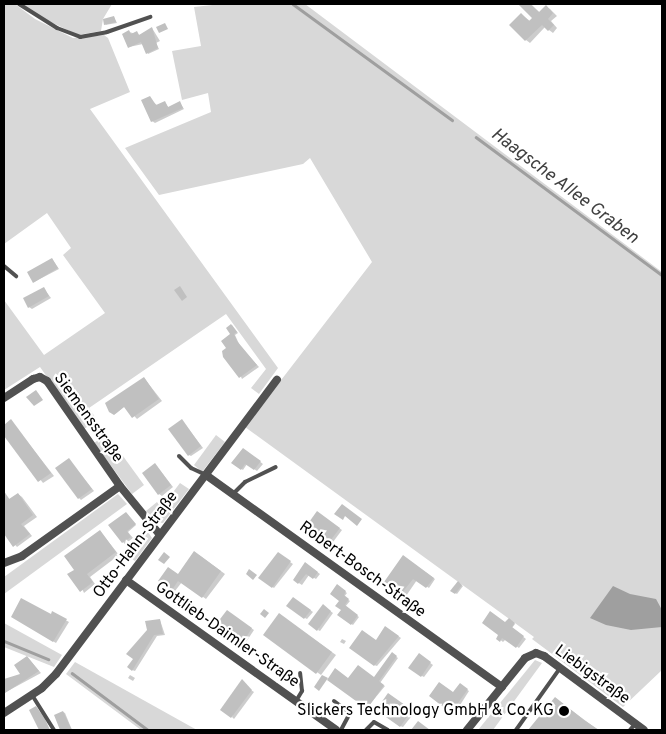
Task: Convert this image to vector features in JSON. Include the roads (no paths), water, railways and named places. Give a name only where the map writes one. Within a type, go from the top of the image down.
[{"type":"street","name":"Siemensstraße","points":[[4,398],[33,379],[44,379],[120,486],[160,535]]},
{"type":"street","name":"Otto-Hahn-Straße","points":[[5,710],[32,695],[56,674],[277,380]]},
{"type":"street","name":"Robert-Bosch-Straße","points":[[206,475],[502,687]]},
{"type":"street","name":"Siemensstraße","points":[[4,563],[22,556],[120,486]]},
{"type":"street","name":"Gottlieb-Daimler-Straße","points":[[126,580],[336,730]]},
{"type":"street","name":"Liebigstraße","points":[[467,730],[532,654],[544,656],[632,727],[644,730]]},
{"type":"lane","points":[[19,4],[50,24],[80,37],[108,32],[150,17]]},
{"type":"lane","points":[[4,266],[16,276]]},
{"type":"lane","points":[[179,456],[191,468],[206,475]]},
{"type":"lane","points":[[233,494],[245,482],[276,468]]},
{"type":"lane","points":[[516,730],[560,668]]},
{"type":"lane","points":[[296,700],[302,692],[300,673]]},
{"type":"lane","points":[[32,695],[54,730]]},
{"type":"lane","points":[[334,701],[350,713],[341,730]]},
{"type":"lane","points":[[366,730],[374,722],[388,730]]},
{"type":"waterway","name":"Haagsche Allee Graben","points":[[293,4],[452,120]]},
{"type":"waterway","name":"Haagsche Allee Graben","points":[[476,137],[662,275]]},
{"type":"waterway","points":[[4,641],[48,659]]},
{"type":"waterway","points":[[72,673],[148,730]]},
{"type":"place","name":"Slickers Technology GmbH & Co. KG","points":[[564,711]]}]
